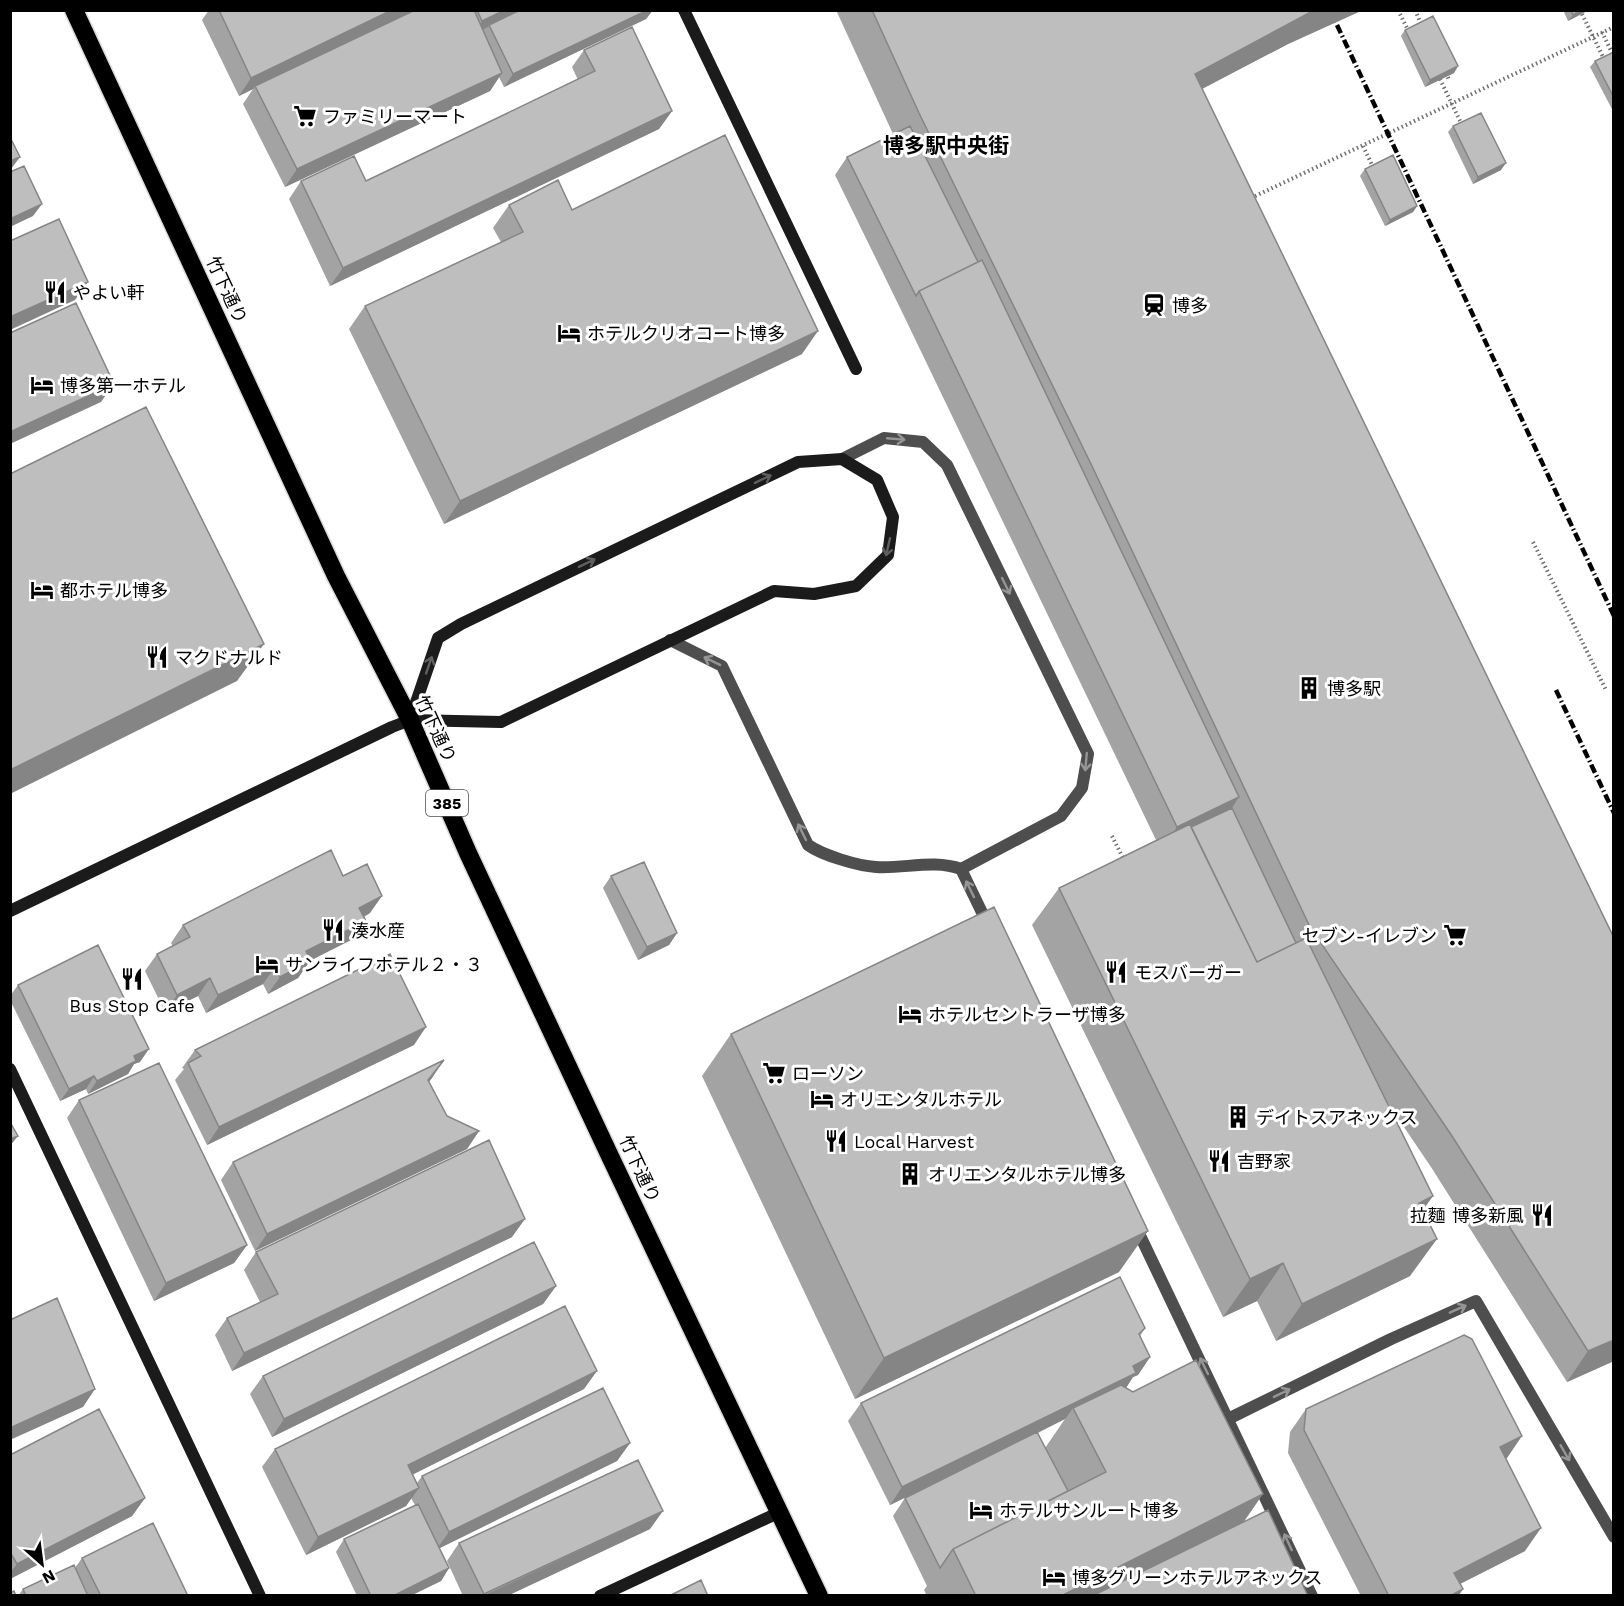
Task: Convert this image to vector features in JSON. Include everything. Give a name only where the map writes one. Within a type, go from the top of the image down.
[{"type":"highway","name":"竹下通り","points":[[74,10],[336,576],[410,720],[523,970],[819,1596]]},
{"type":"street","points":[[684,10],[856,369]]},
{"type":"street","points":[[410,720],[438,638],[460,624],[798,462],[843,459],[884,438],[923,442],[946,465],[1088,754],[1082,788],[1062,816],[961,869]]},
{"type":"street","points":[[10,911],[410,720],[501,722],[774,591],[814,594],[856,586],[888,555],[893,517],[877,480],[843,459]]},
{"type":"street","points":[[670,640],[722,666],[808,845],[817,852],[874,868],[948,864],[961,869],[997,943]]},
{"type":"street","points":[[10,1070],[260,1596]]},
{"type":"street","points":[[1131,1218],[1230,1418],[1312,1596]]},
{"type":"street","points":[[1230,1418],[1391,1339],[1476,1301],[1614,1537]]},
{"type":"street","points":[[600,1596],[780,1512]]},
{"type":"path","points":[[1398,10],[1412,39]]},
{"type":"path","points":[[1414,10],[1424,30]]},
{"type":"path","points":[[1580,10],[1608,68]]},
{"type":"path","points":[[1247,200],[1614,27]]},
{"type":"path","points":[[1602,32],[1614,57]]},
{"type":"path","points":[[1444,70],[1449,80]]},
{"type":"path","points":[[1436,71],[1467,135]]},
{"type":"path","points":[[1363,146],[1378,177]]},
{"type":"path","points":[[1533,542],[1606,690]]},
{"type":"path","points":[[1112,836],[1128,868]]},
{"type":"building","points":[[219,10],[392,10],[251,78]]},
{"type":"building","points":[[415,10],[474,10],[502,73],[297,169],[255,86]]},
{"type":"building","points":[[477,10],[505,10],[482,21]]},
{"type":"building","points":[[520,10],[648,10],[513,74],[489,25]]},
{"type":"building","name":"博多駅","points":[[872,10],[1308,10],[1309,13],[1195,74],[1614,938],[1614,1340],[1588,1351],[1452,1136],[1310,927],[1091,464],[919,113]]},
{"type":"building","points":[[1571,10],[1581,10],[1573,15]]},
{"type":"building","points":[[1433,16],[1458,66],[1430,80],[1405,30]]},
{"type":"building","points":[[632,27],[672,111],[343,268],[301,181],[354,156],[366,181],[595,71],[584,50]]},
{"type":"building","points":[[1614,52],[1614,98],[1595,61]]},
{"type":"building","points":[[1481,113],[1506,163],[1478,177],[1453,126]]},
{"type":"building","points":[[910,126],[978,262],[919,291],[916,296],[847,157]]},
{"type":"building","points":[[725,135],[818,331],[460,501],[365,306],[523,232],[509,205],[558,180],[572,210]]},
{"type":"building","points":[[10,137],[20,157],[10,161]]},
{"type":"building","points":[[1393,155],[1417,206],[1390,220],[1365,169]]},
{"type":"building","points":[[24,166],[42,204],[10,219],[10,172]]},
{"type":"building","points":[[59,219],[88,282],[10,317],[10,241]]},
{"type":"building","points":[[982,260],[1239,797],[1177,827],[919,291]]},
{"type":"building","points":[[76,303],[114,384],[10,432],[10,333]]},
{"type":"building","points":[[146,407],[264,644],[10,770],[10,474]]},
{"type":"building","points":[[1232,808],[1296,943],[1257,962],[1191,827]]},
{"type":"building","name":"デイトスアネックス","points":[[1190,824],[1257,962],[1306,938],[1433,1196],[1419,1203],[1437,1239],[1302,1304],[1283,1263],[1250,1279],[1059,888]]},
{"type":"building","points":[[331,850],[343,876],[367,864],[382,896],[359,908],[366,921],[306,951],[310,961],[280,977],[275,967],[218,995],[210,978],[177,995],[157,954],[190,937],[183,925]]},
{"type":"building","points":[[644,862],[677,933],[647,947],[611,876]]},
{"type":"building","name":"オリエンタルホテル博多","points":[[994,907],[1148,1231],[884,1358],[731,1034]]},
{"type":"building","points":[[98,945],[149,1049],[134,1056],[136,1061],[97,1081],[94,1076],[69,1089],[18,985]]},
{"type":"building","points":[[390,954],[426,1027],[219,1127],[188,1063],[201,1056],[195,1050]]},
{"type":"building","points":[[444,1060],[428,1080],[447,1116],[479,1131],[267,1234],[233,1162]]},
{"type":"building","points":[[159,1063],[247,1245],[166,1283],[79,1100]]},
{"type":"building","points":[[10,1122],[18,1136],[10,1139]]},
{"type":"building","points":[[489,1140],[525,1219],[244,1353],[227,1318],[278,1294],[256,1252]]},
{"type":"building","points":[[534,1242],[556,1286],[284,1419],[263,1376]]},
{"type":"building","points":[[1120,1277],[1145,1328],[1139,1334],[1150,1357],[1133,1366],[1136,1373],[902,1487],[861,1403]]},
{"type":"building","points":[[57,1298],[95,1389],[10,1428],[10,1320]]},
{"type":"building","points":[[565,1306],[597,1371],[408,1465],[419,1488],[318,1537],[275,1449]]},
{"type":"building","points":[[1464,1335],[1472,1339],[1522,1436],[1500,1447],[1541,1528],[1454,1573],[1463,1589],[1450,1596],[1389,1596],[1304,1430],[1306,1409]]},
{"type":"building","points":[[1196,1360],[1263,1494],[1061,1596],[976,1596],[953,1549],[1106,1472],[1073,1408],[1121,1385],[1133,1392]]},
{"type":"building","points":[[603,1388],[630,1443],[449,1532],[422,1476]]},
{"type":"building","points":[[99,1409],[145,1498],[17,1564],[10,1552],[10,1455]]},
{"type":"building","points":[[1037,1432],[1068,1491],[953,1549],[940,1568],[905,1498]]},
{"type":"building","points":[[638,1460],[663,1511],[484,1594],[459,1543]]},
{"type":"building","points":[[418,1504],[449,1568],[393,1596],[371,1596],[344,1539]]},
{"type":"building","points":[[1268,1510],[1307,1594],[1303,1596],[1092,1596]]},
{"type":"building","points":[[153,1523],[188,1596],[101,1596],[82,1558]]},
{"type":"building","points":[[74,1565],[88,1596],[26,1596],[23,1589]]},
{"type":"building","points":[[701,1580],[708,1596],[669,1596]]},
{"type":"railway","points":[[1330,10],[1614,616]]},
{"type":"railway","points":[[1556,690],[1614,813]]},
{"type":"place","name":"ファミリーマート","points":[[305,116]]},
{"type":"place","name":"やよい軒","points":[[55,292]]},
{"type":"place","name":"博多","points":[[1154,305]]},
{"type":"place","name":"ホテルクリオコート博多","points":[[569,333]]},
{"type":"place","name":"博多第一ホテル","points":[[42,385]]},
{"type":"place","name":"都ホテル博多","points":[[42,590]]},
{"type":"place","name":"マクドナルド","points":[[157,657]]},
{"type":"place","name":"博多駅","points":[[1309,688]]},
{"type":"place","name":"湊水産","points":[[333,930]]},
{"type":"place","name":"セブン-イレブン","points":[[1455,935]]},
{"type":"place","name":"サンライフホテル２・３","points":[[267,964]]},
{"type":"place","name":"モスバーガー","points":[[1116,972]]},
{"type":"place","name":"Bus Stop Cafe","points":[[132,979]]},
{"type":"place","name":"ホテルセントラーザ博多","points":[[910,1014]]},
{"type":"place","name":"ローソン","points":[[774,1073]]},
{"type":"place","name":"オリエンタルホテル","points":[[822,1099]]},
{"type":"place","name":"デイトスアネックス","points":[[1238,1117]]},
{"type":"place","name":"Local Harvest","points":[[836,1141]]},
{"type":"place","name":"吉野家","points":[[1219,1161]]},
{"type":"place","name":"オリエンタルホテル博多","points":[[910,1174]]},
{"type":"place","name":"拉麵 博多新風","points":[[1542,1215]]},
{"type":"place","name":"ホテルサンルート博多","points":[[981,1510]]},
{"type":"place","name":"博多グリーンホテルアネックス","points":[[1054,1577]]},
{"type":"district","name":"博多駅中央街","points":[[946,145]]}]
